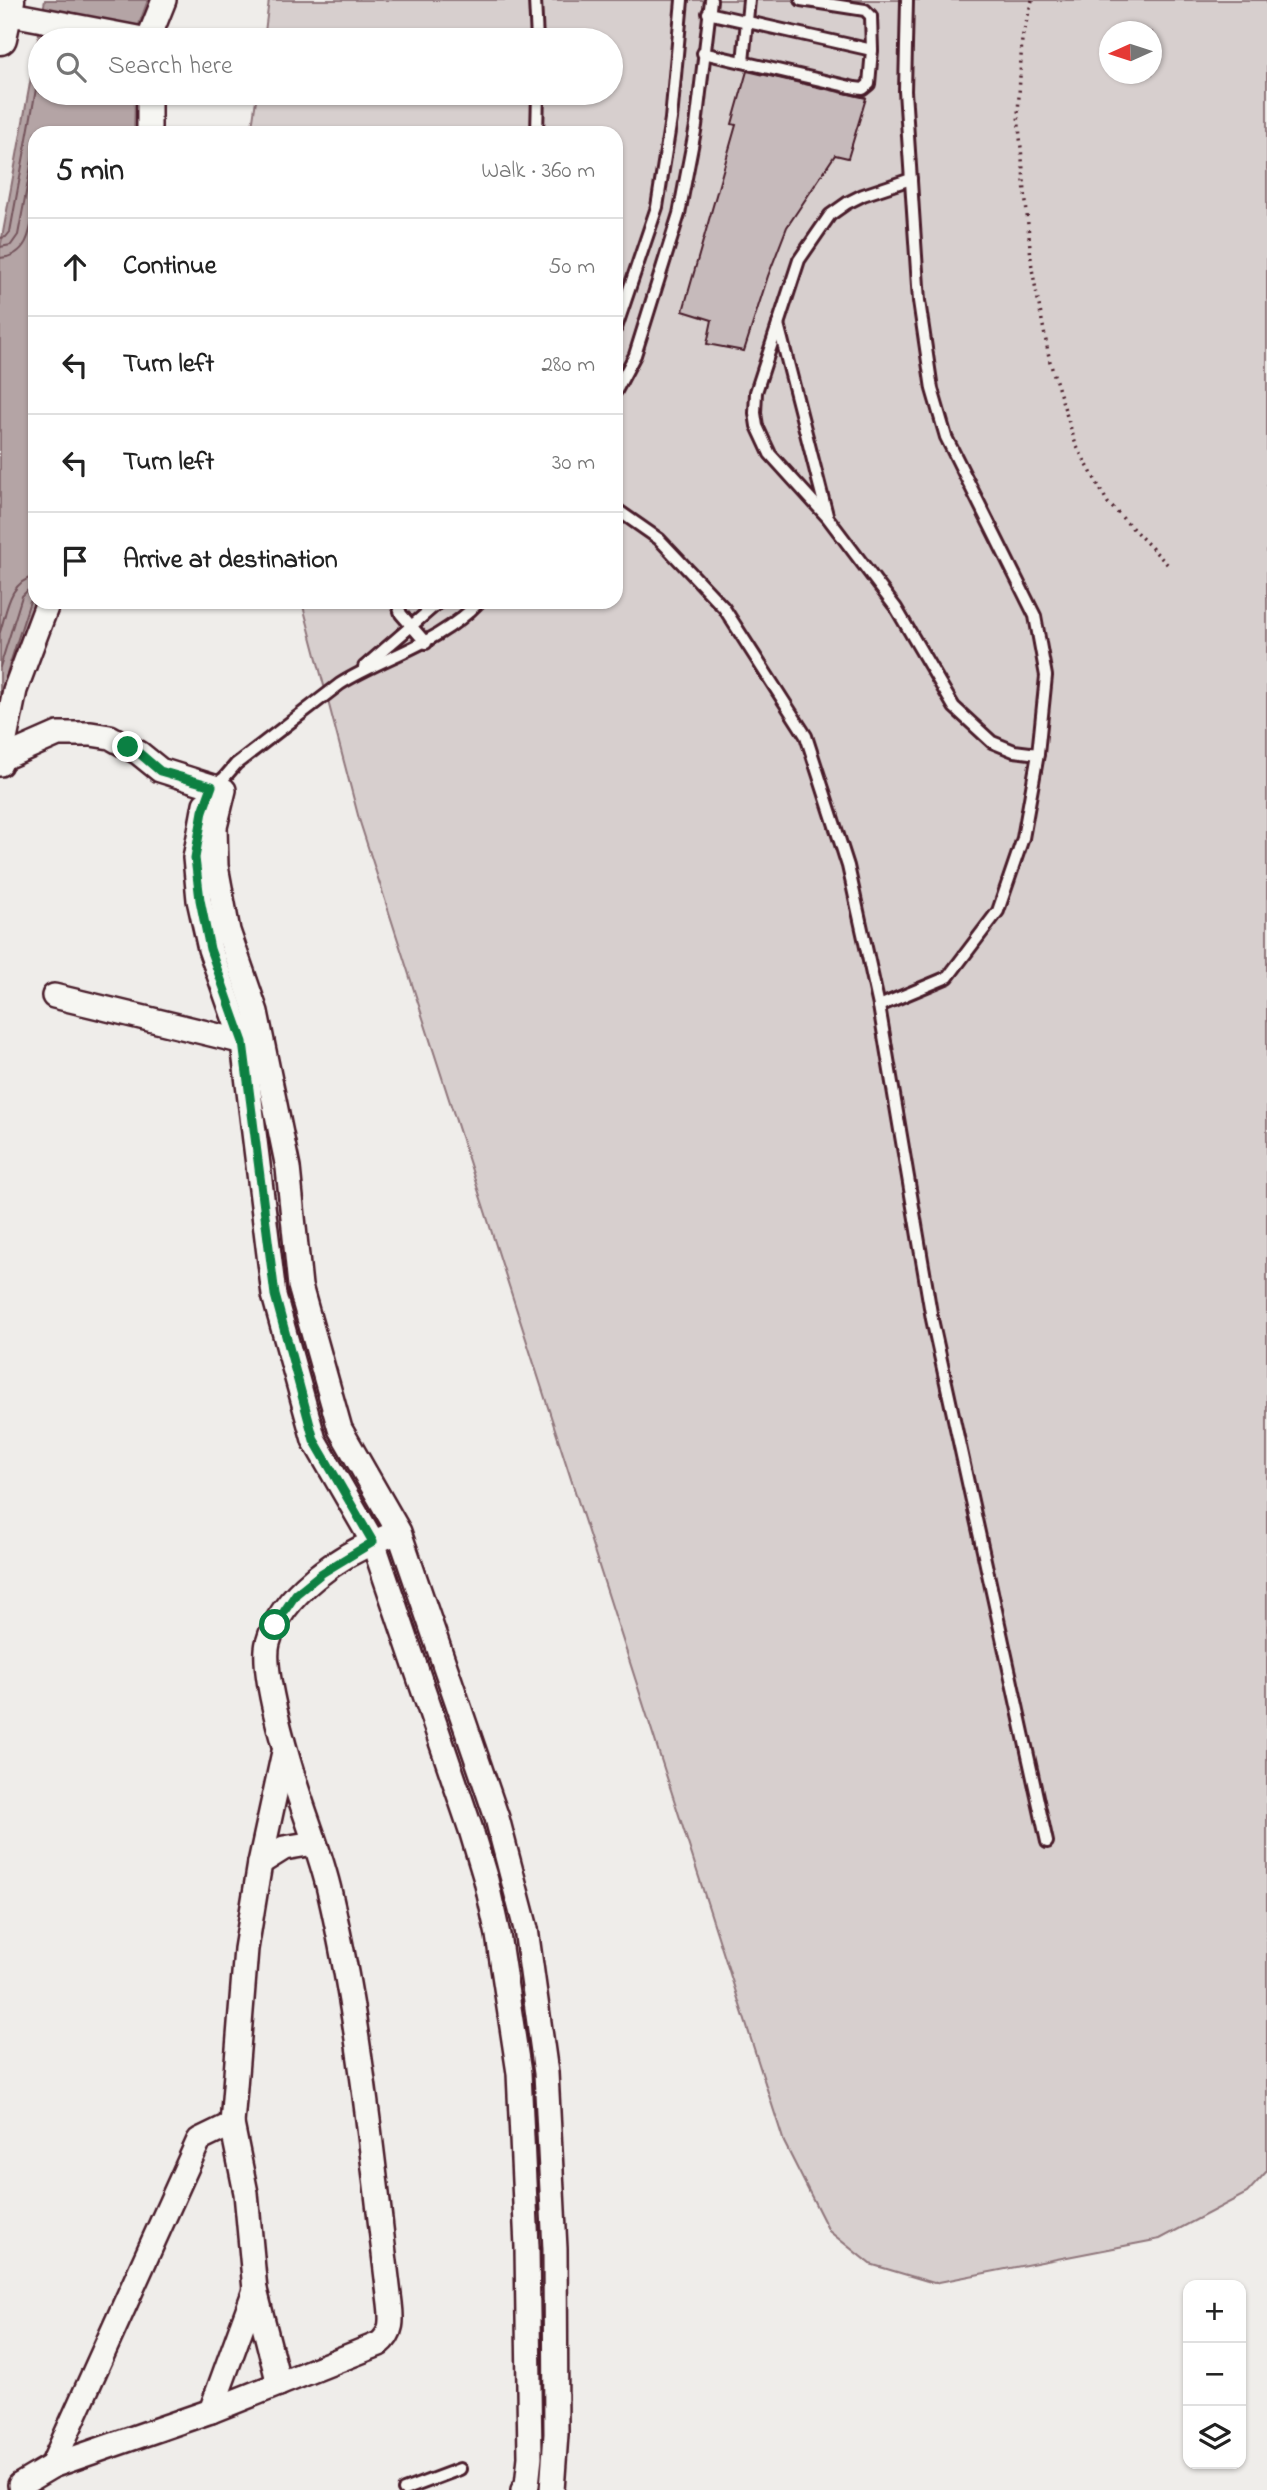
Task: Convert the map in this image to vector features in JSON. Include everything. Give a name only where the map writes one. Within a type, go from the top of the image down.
[{"type":"street","points":[[148,28],[164,0]]},
{"type":"street","points":[[4,17],[82,28]]},
{"type":"street","points":[[149,105],[149,126]]},
{"type":"street","points":[[1,762],[15,690],[45,609]]},
{"type":"street","points":[[1,762],[58,734],[91,734],[110,737],[139,753],[160,771],[220,785],[203,811],[195,858],[200,900],[217,970],[253,1044],[288,1168],[300,1286],[340,1429],[399,1532],[497,1818],[527,1929],[546,2073],[555,2249],[556,2434],[552,2490]]},
{"type":"street","points":[[54,996],[253,1044]]},
{"type":"street","points":[[253,1044],[275,1295],[314,1440],[373,1542],[471,1830],[489,1891],[498,1935],[519,2073],[527,2247],[530,2457],[527,2485],[523,2490]]},
{"type":"street","points":[[20,2485],[52,2466],[279,2384],[379,2344],[387,2337],[392,2322],[356,2038],[330,1892],[284,1750],[268,1669],[267,1646],[275,1625],[296,1594],[322,1573],[373,1542],[399,1532]]},
{"type":"street","points":[[279,2384],[255,2290],[246,2193],[232,2124],[246,1948],[260,1863],[284,1750]]},
{"type":"street","points":[[260,1863],[284,1848],[314,1843]]},
{"type":"street","points":[[52,2466],[199,2140],[232,2124]]},
{"type":"street","points":[[527,2247],[555,2249]]},
{"type":"street","points":[[211,2410],[255,2290]]},
{"type":"lane","points":[[535,0],[536,28]]},
{"type":"lane","points":[[623,306],[657,206],[671,119],[682,0]]},
{"type":"lane","points":[[623,378],[635,355],[679,214],[696,126],[710,0]]},
{"type":"lane","points":[[743,62],[749,0]]},
{"type":"lane","points":[[704,53],[863,89],[869,84],[872,50],[869,12],[801,0]]},
{"type":"lane","points":[[879,1006],[948,977],[998,911],[1023,838],[1038,754],[1046,676],[1035,616],[952,449],[932,388],[919,301],[905,90],[907,0]]},
{"type":"lane","points":[[708,13],[872,50]]},
{"type":"lane","points":[[537,126],[538,105]]},
{"type":"lane","points":[[911,179],[855,199],[830,215],[799,260],[756,392],[757,426],[770,454],[828,518],[896,608],[954,707],[992,742],[1014,751],[1038,754]]},
{"type":"lane","points":[[778,321],[828,518]]},
{"type":"lane","points":[[623,514],[659,539],[724,608],[806,736],[848,866],[879,1006],[932,1319],[1047,1842]]},
{"type":"lane","points":[[399,609],[426,643]]},
{"type":"lane","points":[[220,785],[236,764],[356,674],[430,609]]},
{"type":"lane","points":[[356,674],[426,643],[473,609]]},
{"type":"lane","points":[[404,2490],[460,2469]]},
{"type":"path","points":[[1032,0],[1022,38],[1018,115],[1032,269],[1050,362],[1076,446],[1108,503],[1171,567]]},
{"type":"shaded area","points":[[269,0],[1267,0],[1267,2171],[1247,2193],[1160,2239],[934,2283],[870,2264],[829,2231],[784,2142],[359,819],[304,609],[623,609],[623,126],[252,126],[255,105],[623,105],[623,28],[266,28]]},
{"type":"water","points":[[45,0],[148,0],[138,28],[40,28]]},
{"type":"water","points":[[28,94],[28,105],[135,105],[134,126],[28,126],[28,609],[35,609],[0,720],[0,249]]},
{"type":"building","points":[[747,71],[866,98],[848,158],[835,155],[787,227],[744,351],[707,344],[712,320],[683,311],[736,125],[732,124]]},
{"type":"route","points":[[128,747],[160,771],[212,786],[203,811],[195,858],[200,900],[210,949],[243,1042],[275,1295],[314,1440],[373,1542],[322,1573],[296,1594],[275,1625]]}]
